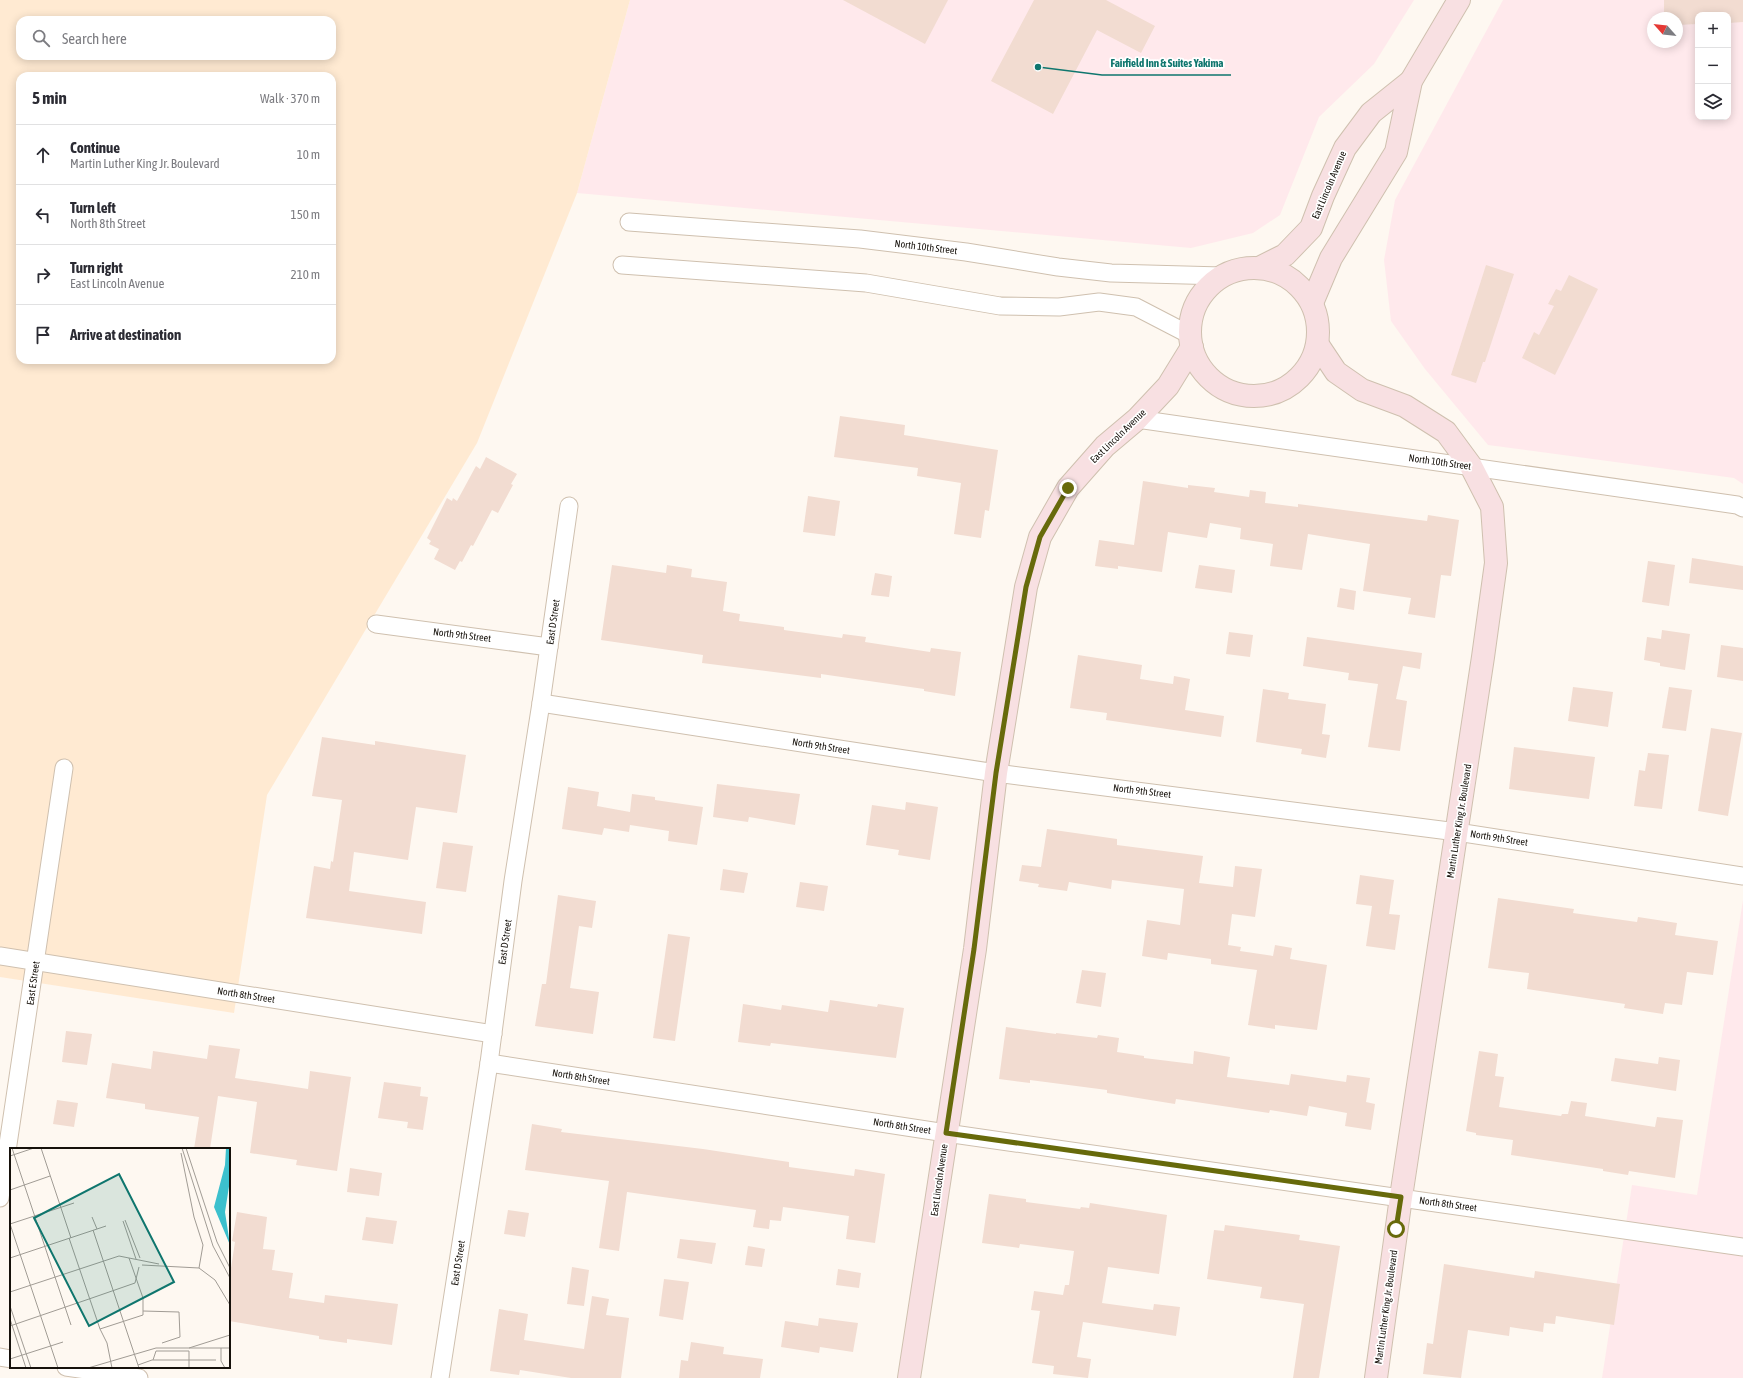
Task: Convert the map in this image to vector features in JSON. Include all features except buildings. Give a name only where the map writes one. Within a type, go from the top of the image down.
[{"type":"street","name":"East Lincoln Avenue","points":[[1312,303],[1331,258],[1396,152],[1411,81],[1459,0]]},
{"type":"street","name":"East Lincoln Avenue","points":[[1260,267],[1285,255],[1311,228],[1323,196],[1345,148],[1371,113],[1411,81]]},
{"type":"street","name":"North 10th Street","points":[[629,222],[860,239],[966,252],[1058,267],[1111,272],[1222,276]]},
{"type":"street","points":[[622,265],[866,283],[1000,306],[1059,307],[1099,302],[1136,307],[1191,341]]},
{"type":"street","points":[[1260,267],[1281,273],[1300,285],[1312,303],[1319,324],[1318,345],[1310,366],[1295,382],[1276,393],[1255,396],[1234,393],[1215,383],[1200,367],[1191,341],[1191,318],[1197,301],[1208,287],[1222,276],[1240,269],[1260,267]]},
{"type":"street","name":"East Lincoln Avenue","points":[[909,1378],[974,949],[996,773],[1026,587],[1040,537],[1068,488],[1105,446],[1137,419],[1168,386],[1191,341]]},
{"type":"street","name":"Martin Luther King Jr. Boulevard","points":[[1318,345],[1336,372],[1362,390],[1405,406],[1446,432],[1471,466],[1492,507],[1496,563],[1457,832],[1401,1197],[1376,1378]]},
{"type":"street","name":"North 10th Street","points":[[1137,419],[1737,505],[1743,508]]},
{"type":"street","name":"East D Street","points":[[440,1378],[489,1063],[513,881],[541,703],[569,506]]},
{"type":"street","name":"North 9th Street","points":[[376,624],[549,646]]},
{"type":"street","name":"North 9th Street","points":[[541,703],[996,773],[1457,832],[1743,876]]},
{"type":"street","name":"East E Street","points":[[0,1198],[64,768]]},
{"type":"street","name":"North 8th Street","points":[[0,956],[493,1034]]},
{"type":"street","name":"North 8th Street","points":[[489,1063],[946,1133],[1743,1247]]},
{"type":"street","points":[[0,1357],[10,1359]]},
{"type":"street","points":[[73,1368],[139,1378]]},
{"type":"shaded area","points":[[0,0],[630,0],[577,193],[477,443],[267,795],[234,1013],[0,977]]},
{"type":"shaded area","points":[[630,0],[1414,0],[1374,64],[1319,117],[1280,215],[1253,233],[1191,248],[577,193]]},
{"type":"shaded area","points":[[1503,0],[1743,0],[1743,484],[1734,478],[1488,445],[1425,369],[1391,321],[1384,260],[1395,200]]},
{"type":"shaded area","points":[[1743,900],[1743,1378],[1602,1378],[1632,1185],[1697,1195]]},
{"type":"place","name":"Fairfield Inn & Suites Yakima","points":[[1038,67]]},
{"type":"route","points":[[1068,488],[1040,537],[1026,587],[996,773],[974,949],[946,1133],[1401,1197],[1396,1229]]}]
